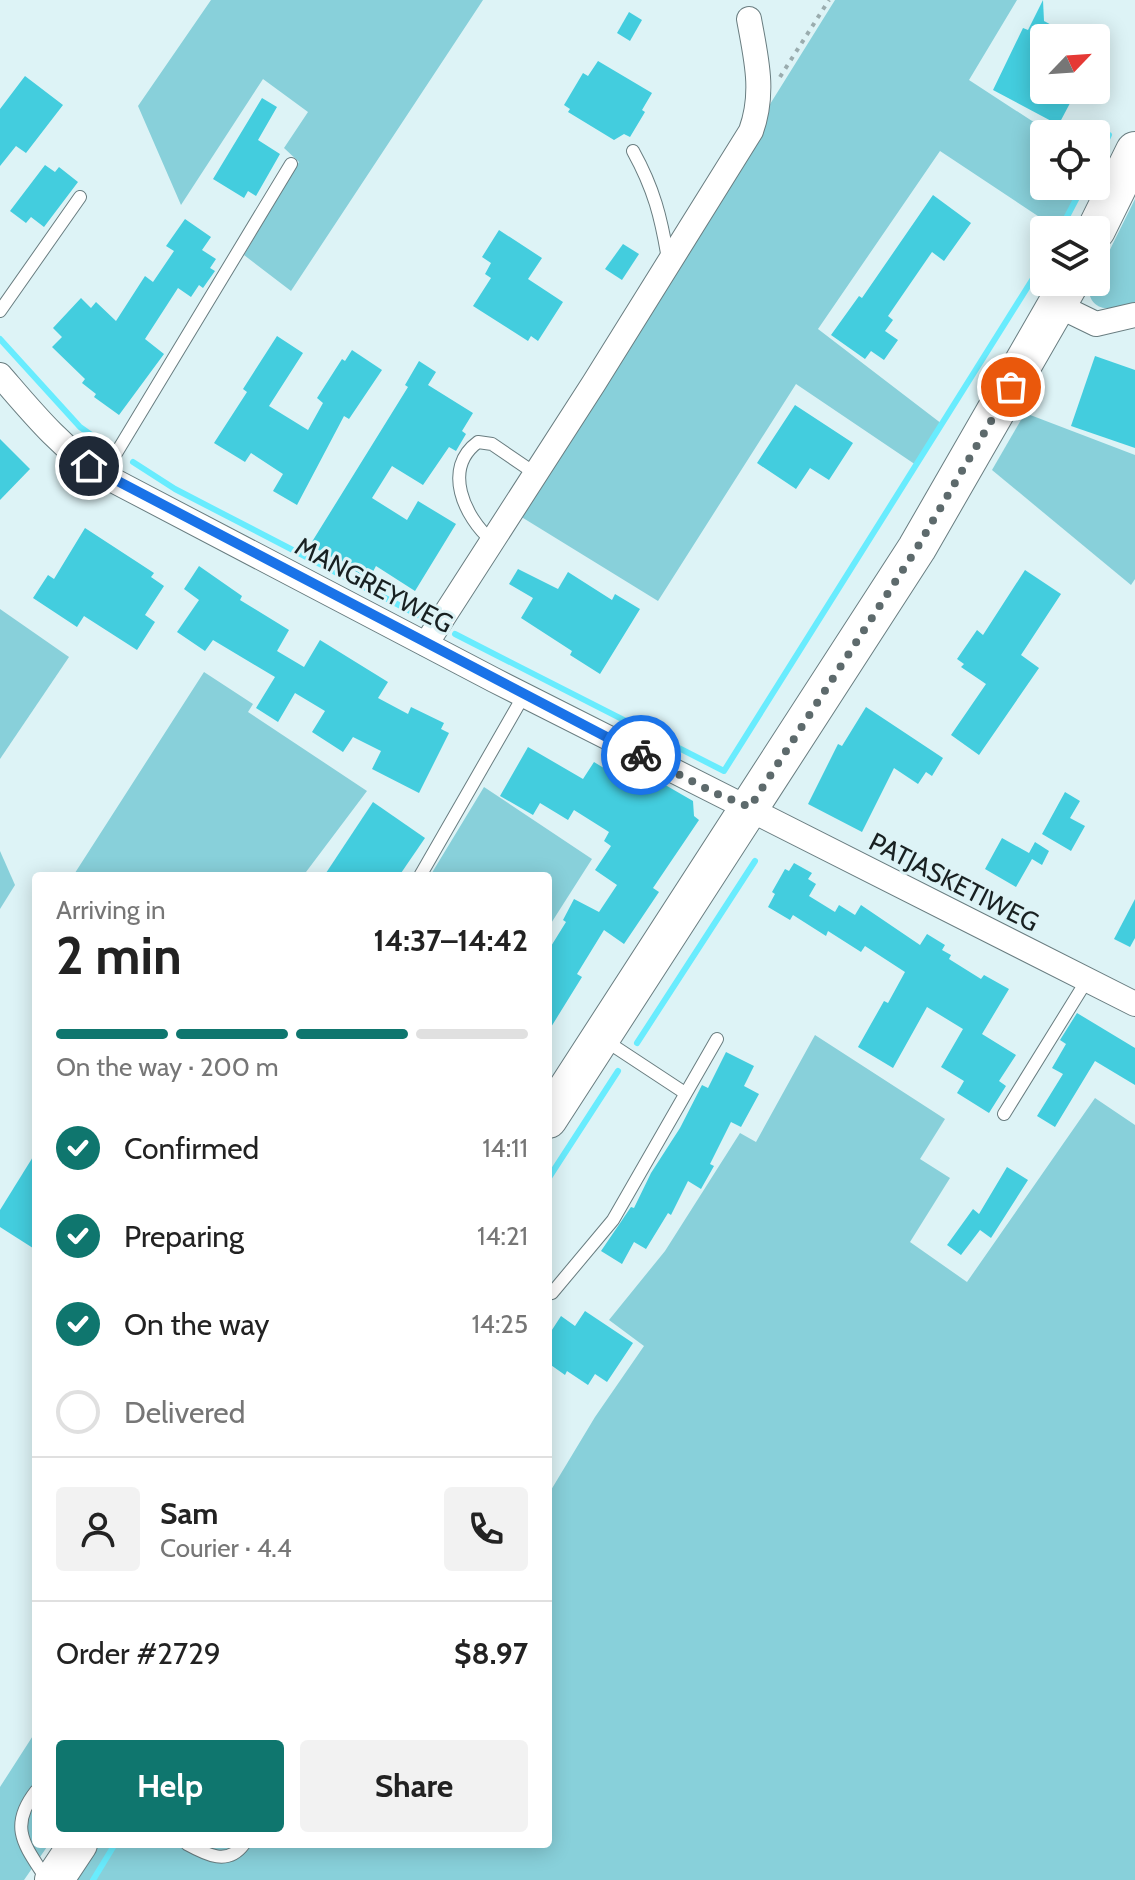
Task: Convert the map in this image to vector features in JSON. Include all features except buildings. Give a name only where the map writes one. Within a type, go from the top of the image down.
[{"type":"main road","points":[[1103,216],[1135,151]]},
{"type":"main road","points":[[552,1113],[917,548],[1063,296]]},
{"type":"main road","points":[[54,1880],[75,1848]]},
{"type":"street","points":[[426,644],[751,131],[758,113],[761,81],[749,19]]},
{"type":"street","points":[[1066,296],[1096,324],[1135,315]]},
{"type":"street","name":"MANGREYWEG","points":[[4,390],[67,449],[103,475],[524,695],[715,793],[750,807]]},
{"type":"street","name":"PATJASKETIWEG","points":[[750,807],[1135,1004]]},
{"type":"lane","points":[[633,151],[651,183],[668,263]]},
{"type":"lane","points":[[103,475],[291,164]]},
{"type":"lane","points":[[0,311],[80,197]]},
{"type":"lane","points":[[492,541],[475,527],[460,485],[458,470],[466,451],[478,442],[492,444],[536,474]]},
{"type":"lane","points":[[422,872],[524,695]]},
{"type":"lane","points":[[1004,1114],[1087,980]]},
{"type":"lane","points":[[601,1037],[685,1093]]},
{"type":"lane","points":[[552,1293],[613,1220],[717,1039]]},
{"type":"lane","points":[[32,1797],[23,1812],[20,1825],[22,1841],[47,1880]]},
{"type":"lane","points":[[194,1848],[207,1855],[226,1857],[241,1848]]},
{"type":"path","points":[[758,113],[829,0]]},
{"type":"shaded area","points":[[211,0],[483,0],[291,291],[244,255],[299,162],[284,148],[308,112],[263,79],[181,205],[138,106]]},
{"type":"shaded area","points":[[835,0],[1017,0],[969,80],[1030,120],[1030,200],[1075,200],[1067,216],[1038,216],[940,151],[818,329],[942,424],[916,465],[796,384],[658,601],[515,513]]},
{"type":"shaded area","points":[[1135,199],[1135,307],[1101,307],[1091,299],[1090,296],[1110,296],[1110,250]]},
{"type":"shaded area","points":[[1025,413],[1135,455],[1135,579],[1131,585],[992,470]]},
{"type":"shaded area","points":[[0,609],[69,657],[0,759]]},
{"type":"shaded area","points":[[204,672],[253,704],[248,712],[367,791],[306,872],[76,872]]},
{"type":"shaded area","points":[[484,787],[592,859],[552,922],[552,872],[432,872]]},
{"type":"shaded area","points":[[0,851],[15,885],[0,909]]},
{"type":"shaded area","points":[[815,1035],[945,1119],[920,1159],[950,1178],[910,1242],[967,1282],[1095,1098],[1135,1125],[1135,1880],[72,1880],[92,1848],[552,1848],[552,1488],[595,1417],[644,1346],[609,1320],[665,1251],[740,1133],[756,1142]]},
{"type":"shaded area","points":[[32,1737],[32,1848],[46,1848],[24,1880],[0,1880],[0,1787]]},
{"type":"waterway","points":[[1067,216],[1076,200]]},
{"type":"waterway","points":[[455,634],[724,771],[1030,283]]},
{"type":"waterway","points":[[0,339],[80,427],[104,444]]},
{"type":"waterway","points":[[133,462],[175,489],[422,617]]},
{"type":"waterway","points":[[637,1043],[755,861]]},
{"type":"waterway","points":[[552,1173],[618,1071]]},
{"type":"waterway","points":[[93,1880],[113,1848]]},
{"type":"way so far","points":[[641,755],[715,793],[750,807],[917,548],[1011,387]]},
{"type":"route","points":[[89,466],[641,755]]}]
